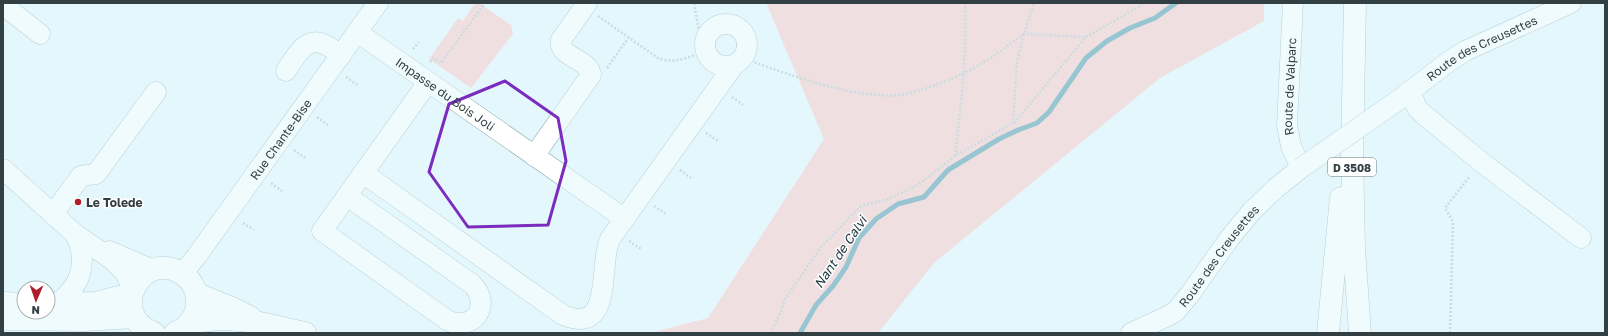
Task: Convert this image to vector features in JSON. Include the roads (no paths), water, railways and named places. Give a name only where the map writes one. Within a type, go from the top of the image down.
[{"type":"main road","name":"D 3508","points":[[1355,3],[1352,153],[1360,333]]},
{"type":"main road","points":[[1328,333],[1353,87]]},
{"type":"main road","points":[[154,333],[143,327],[134,317],[131,306],[132,291],[141,277],[153,270],[168,268],[182,274],[193,285],[197,294],[196,310],[182,328]]},
{"type":"main road","points":[[56,304],[96,303],[132,291]]},
{"type":"main road","points":[[197,294],[234,309],[260,323]]},
{"type":"main road","points":[[3,303],[16,304]]},
{"type":"main road","points":[[3,319],[84,320],[134,317]]},
{"type":"main road","points":[[182,328],[219,319],[260,323],[305,333]]},
{"type":"street","name":"Rue Chante-Bise","points":[[182,274],[201,251],[378,3]]},
{"type":"street","name":"Route de Valparc","points":[[1293,3],[1287,125],[1291,146],[1301,168]]},
{"type":"street","name":"Route des Creusettes","points":[[1131,333],[1176,311],[1229,239],[1248,216],[1276,188],[1301,168],[1404,96],[1448,62],[1465,51],[1571,3]]},
{"type":"street","points":[[3,5],[40,34]]},
{"type":"street","points":[[534,156],[591,75],[589,68],[564,50],[561,45],[561,40],[586,5]]},
{"type":"street","points":[[363,173],[563,315],[575,320],[582,320],[590,317],[598,308],[601,299],[607,248],[620,226],[746,53],[747,42],[745,36],[738,28],[728,24],[713,29],[706,44],[709,58],[718,65],[723,66],[739,61]]},
{"type":"street","name":"Impasse du Bois Joli","points":[[357,32],[534,156],[620,226]]},
{"type":"street","points":[[286,70],[303,47],[312,43],[323,43],[341,55]]},
{"type":"street","points":[[347,196],[472,284],[477,289],[481,302],[477,315],[472,320],[460,324],[447,320],[322,231],[363,173],[424,79]]},
{"type":"street","points":[[53,214],[81,176],[96,174],[156,92]]},
{"type":"street","points":[[1404,96],[1421,113],[1480,161],[1581,238]]},
{"type":"street","points":[[3,169],[75,234],[94,246],[122,268],[132,291]]},
{"type":"street","points":[[56,302],[68,295],[77,283],[80,276],[82,254],[75,234]]},
{"type":"street","points":[[94,246],[122,256],[153,270]]},
{"type":"waterway","name":"Nant de Calvi","points":[[800,333],[816,305],[833,286],[846,267],[859,238],[876,219],[898,204],[924,197],[948,170],[999,139],[1037,123],[1049,112],[1086,58],[1107,41],[1130,28],[1155,18],[1176,3]]},
{"type":"place","name":"Le Tolede","points":[[78,202]]}]
